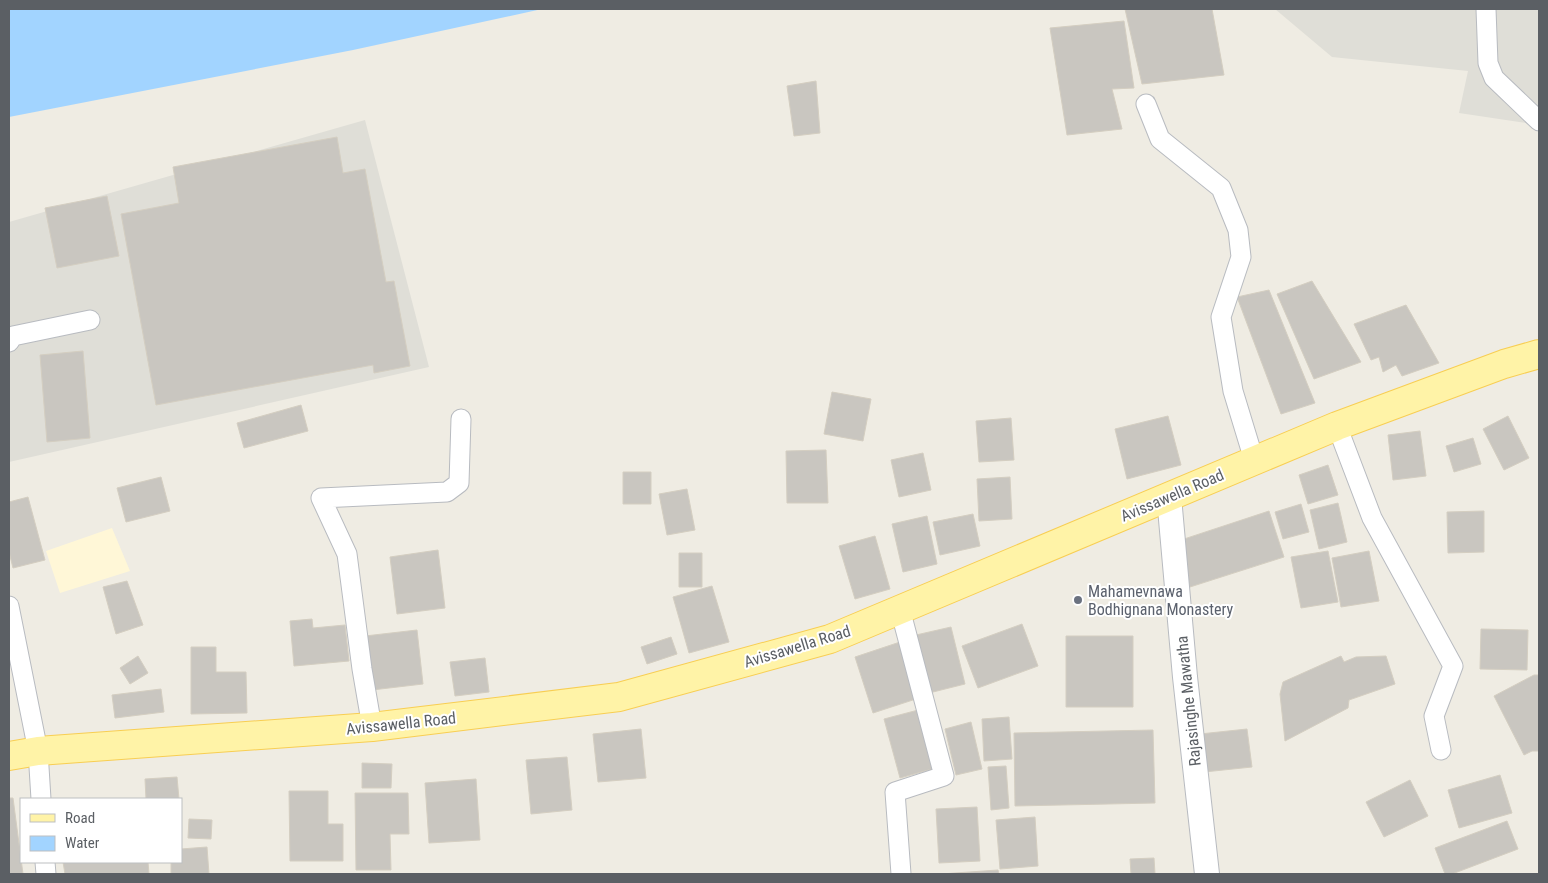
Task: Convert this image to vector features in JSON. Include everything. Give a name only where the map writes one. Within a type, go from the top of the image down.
[{"type":"main road","name":"Avissawella Road","points":[[9,756],[38,751],[372,728],[619,697],[830,639],[1337,426],[1504,364],[1539,354]]},
{"type":"street","points":[[1486,9],[1488,63],[1494,78],[1539,121]]},
{"type":"street","points":[[1146,104],[1160,140],[1221,188],[1238,230],[1241,257],[1221,317],[1233,391],[1254,460]]},
{"type":"street","points":[[9,342],[13,336],[90,320]]},
{"type":"street","points":[[372,728],[362,669],[347,554],[321,498],[447,492],[459,483],[462,419]]},
{"type":"street","points":[[1337,426],[1372,518],[1453,666],[1434,716],[1441,750]]},
{"type":"street","name":"Rajasinghe Mawatha","points":[[1169,497],[1185,677],[1206,874]]},
{"type":"street","points":[[9,606],[38,751],[41,798]]},
{"type":"street","points":[[900,609],[944,776],[895,792],[901,874]]},
{"type":"shaded area","points":[[1275,9],[1539,9],[1539,125],[1459,113],[1468,71],[1332,57]]},
{"type":"shaded area","points":[[365,120],[429,367],[9,462],[9,222]]},
{"type":"shaded area","points":[[112,528],[130,571],[60,593],[46,551]]},
{"type":"water","points":[[9,9],[542,9],[353,50],[9,117]]},
{"type":"building","points":[[1125,9],[1212,9],[1224,75],[1142,84]]},
{"type":"building","points":[[1124,21],[1134,88],[1112,89],[1122,129],[1067,135],[1050,28]]},
{"type":"building","points":[[816,81],[820,133],[794,136],[787,86]]},
{"type":"building","points":[[337,137],[343,173],[365,169],[386,282],[394,281],[410,366],[374,373],[373,365],[156,405],[121,214],[179,203],[173,167]]},
{"type":"building","points":[[107,196],[119,256],[57,268],[45,208]]},
{"type":"building","points":[[1312,281],[1361,362],[1314,379],[1277,294]]},
{"type":"building","points":[[1269,290],[1315,403],[1281,414],[1237,297]]},
{"type":"building","points":[[1406,305],[1439,363],[1402,376],[1396,365],[1383,372],[1379,357],[1371,360],[1354,324]]},
{"type":"building","points":[[83,351],[90,438],[47,442],[40,355]]},
{"type":"building","points":[[832,392],[871,399],[863,441],[824,434]]},
{"type":"building","points":[[301,405],[308,431],[244,448],[237,423]]},
{"type":"building","points":[[1168,416],[1181,465],[1127,479],[1115,429]]},
{"type":"building","points":[[1508,416],[1529,458],[1504,470],[1483,429]]},
{"type":"building","points":[[1011,418],[1014,460],[979,462],[976,421]]},
{"type":"building","points":[[1420,431],[1426,476],[1393,480],[1388,435]]},
{"type":"building","points":[[1473,438],[1481,464],[1454,472],[1446,446]]},
{"type":"building","points":[[826,450],[828,503],[787,503],[786,451]]},
{"type":"building","points":[[923,453],[931,490],[899,497],[891,460]]},
{"type":"building","points":[[1328,465],[1338,495],[1308,504],[1299,475]]},
{"type":"building","points":[[623,472],[651,472],[651,504],[623,504]]},
{"type":"building","points":[[161,477],[170,511],[126,522],[117,488]]},
{"type":"building","points":[[1010,477],[1012,519],[979,521],[977,479]]},
{"type":"building","points":[[687,489],[695,530],[667,535],[659,494]]},
{"type":"building","points":[[28,497],[45,560],[13,568],[9,552],[9,502]]},
{"type":"building","points":[[1338,503],[1347,542],[1319,549],[1310,510]]},
{"type":"building","points":[[1301,504],[1309,532],[1283,539],[1275,512]]},
{"type":"building","points":[[1269,511],[1284,557],[1190,587],[1175,542]]},
{"type":"building","points":[[1484,511],[1484,552],[1448,553],[1447,512]]},
{"type":"building","points":[[973,514],[980,546],[940,555],[933,522]]},
{"type":"building","points":[[927,516],[937,564],[903,572],[892,524]]},
{"type":"building","points":[[875,536],[890,589],[855,599],[839,546]]},
{"type":"building","points":[[438,550],[445,608],[397,614],[390,557]]},
{"type":"building","points":[[1328,551],[1338,602],[1301,608],[1291,557]]},
{"type":"building","points":[[1369,551],[1379,601],[1341,607],[1332,558]]},
{"type":"building","points":[[679,553],[702,553],[702,587],[679,587]]},
{"type":"building","points":[[127,581],[143,625],[116,634],[103,587]]},
{"type":"building","points":[[712,586],[729,642],[689,653],[673,597]]},
{"type":"building","points":[[312,619],[313,628],[345,625],[349,661],[294,666],[290,621]]},
{"type":"building","points":[[1022,624],[1038,666],[978,688],[962,646]]},
{"type":"building","points":[[951,627],[965,684],[929,693],[916,635]]},
{"type":"building","points":[[1481,629],[1528,630],[1527,670],[1480,669]]},
{"type":"building","points":[[417,630],[423,684],[372,690],[365,636]]},
{"type":"building","points":[[1066,636],[1133,636],[1133,707],[1066,707]]},
{"type":"building","points":[[671,637],[677,654],[647,664],[641,647]]},
{"type":"building","points":[[903,641],[922,697],[873,713],[855,657]]},
{"type":"building","points":[[191,647],[216,647],[216,672],[246,672],[247,713],[191,714]]},
{"type":"building","points":[[138,656],[148,673],[130,684],[120,668]]},
{"type":"building","points":[[1341,656],[1344,662],[1356,657],[1386,656],[1395,684],[1349,700],[1348,708],[1285,741],[1280,694],[1283,682]]},
{"type":"building","points":[[485,658],[489,692],[455,696],[450,662]]},
{"type":"building","points":[[1534,675],[1539,675],[1539,751],[1532,751],[1524,755],[1494,696]]},
{"type":"building","points":[[161,689],[164,712],[115,718],[112,695]]},
{"type":"building","points":[[922,709],[939,767],[900,778],[884,719]]},
{"type":"building","points":[[1009,717],[1012,759],[984,761],[982,719]]},
{"type":"building","points":[[971,722],[982,769],[956,775],[945,729]]},
{"type":"building","points":[[641,729],[646,778],[598,782],[593,734]]},
{"type":"building","points":[[1247,729],[1252,767],[1204,772],[1200,734]]},
{"type":"building","points":[[1153,730],[1155,803],[1015,806],[1014,733]]},
{"type":"building","points":[[567,757],[572,810],[531,814],[526,760]]},
{"type":"building","points":[[362,763],[392,764],[391,788],[362,788]]},
{"type":"building","points":[[1006,766],[1009,808],[991,810],[988,767]]},
{"type":"building","points":[[1500,775],[1512,813],[1459,828],[1448,790]]},
{"type":"building","points":[[177,777],[179,798],[146,798],[145,779]]},
{"type":"building","points":[[476,779],[480,840],[429,843],[425,783]]},
{"type":"building","points":[[1410,780],[1428,816],[1384,837],[1366,802]]},
{"type":"building","points":[[289,791],[328,791],[328,824],[343,824],[343,861],[290,861]]},
{"type":"building","points":[[355,793],[408,793],[409,834],[390,834],[391,870],[356,870]]},
{"type":"building","points":[[9,798],[13,798],[20,863],[23,874],[9,874]]},
{"type":"building","points":[[977,807],[980,861],[939,863],[936,809]]},
{"type":"building","points":[[1035,817],[1038,866],[1000,869],[996,820]]},
{"type":"building","points":[[189,819],[212,820],[211,839],[188,838]]},
{"type":"building","points":[[1507,821],[1518,849],[1452,874],[1445,874],[1435,848]]},
{"type":"building","points":[[207,847],[209,874],[171,874],[171,863],[182,863],[182,849]]},
{"type":"building","points":[[1154,858],[1155,874],[1131,874],[1130,859]]},
{"type":"building","points":[[63,863],[148,863],[149,874],[65,874]]},
{"type":"building","points":[[998,870],[999,874],[941,874]]},
{"type":"place","name":"Mahamevnawa Bodhignana Monastery","points":[[1078,600]]}]
